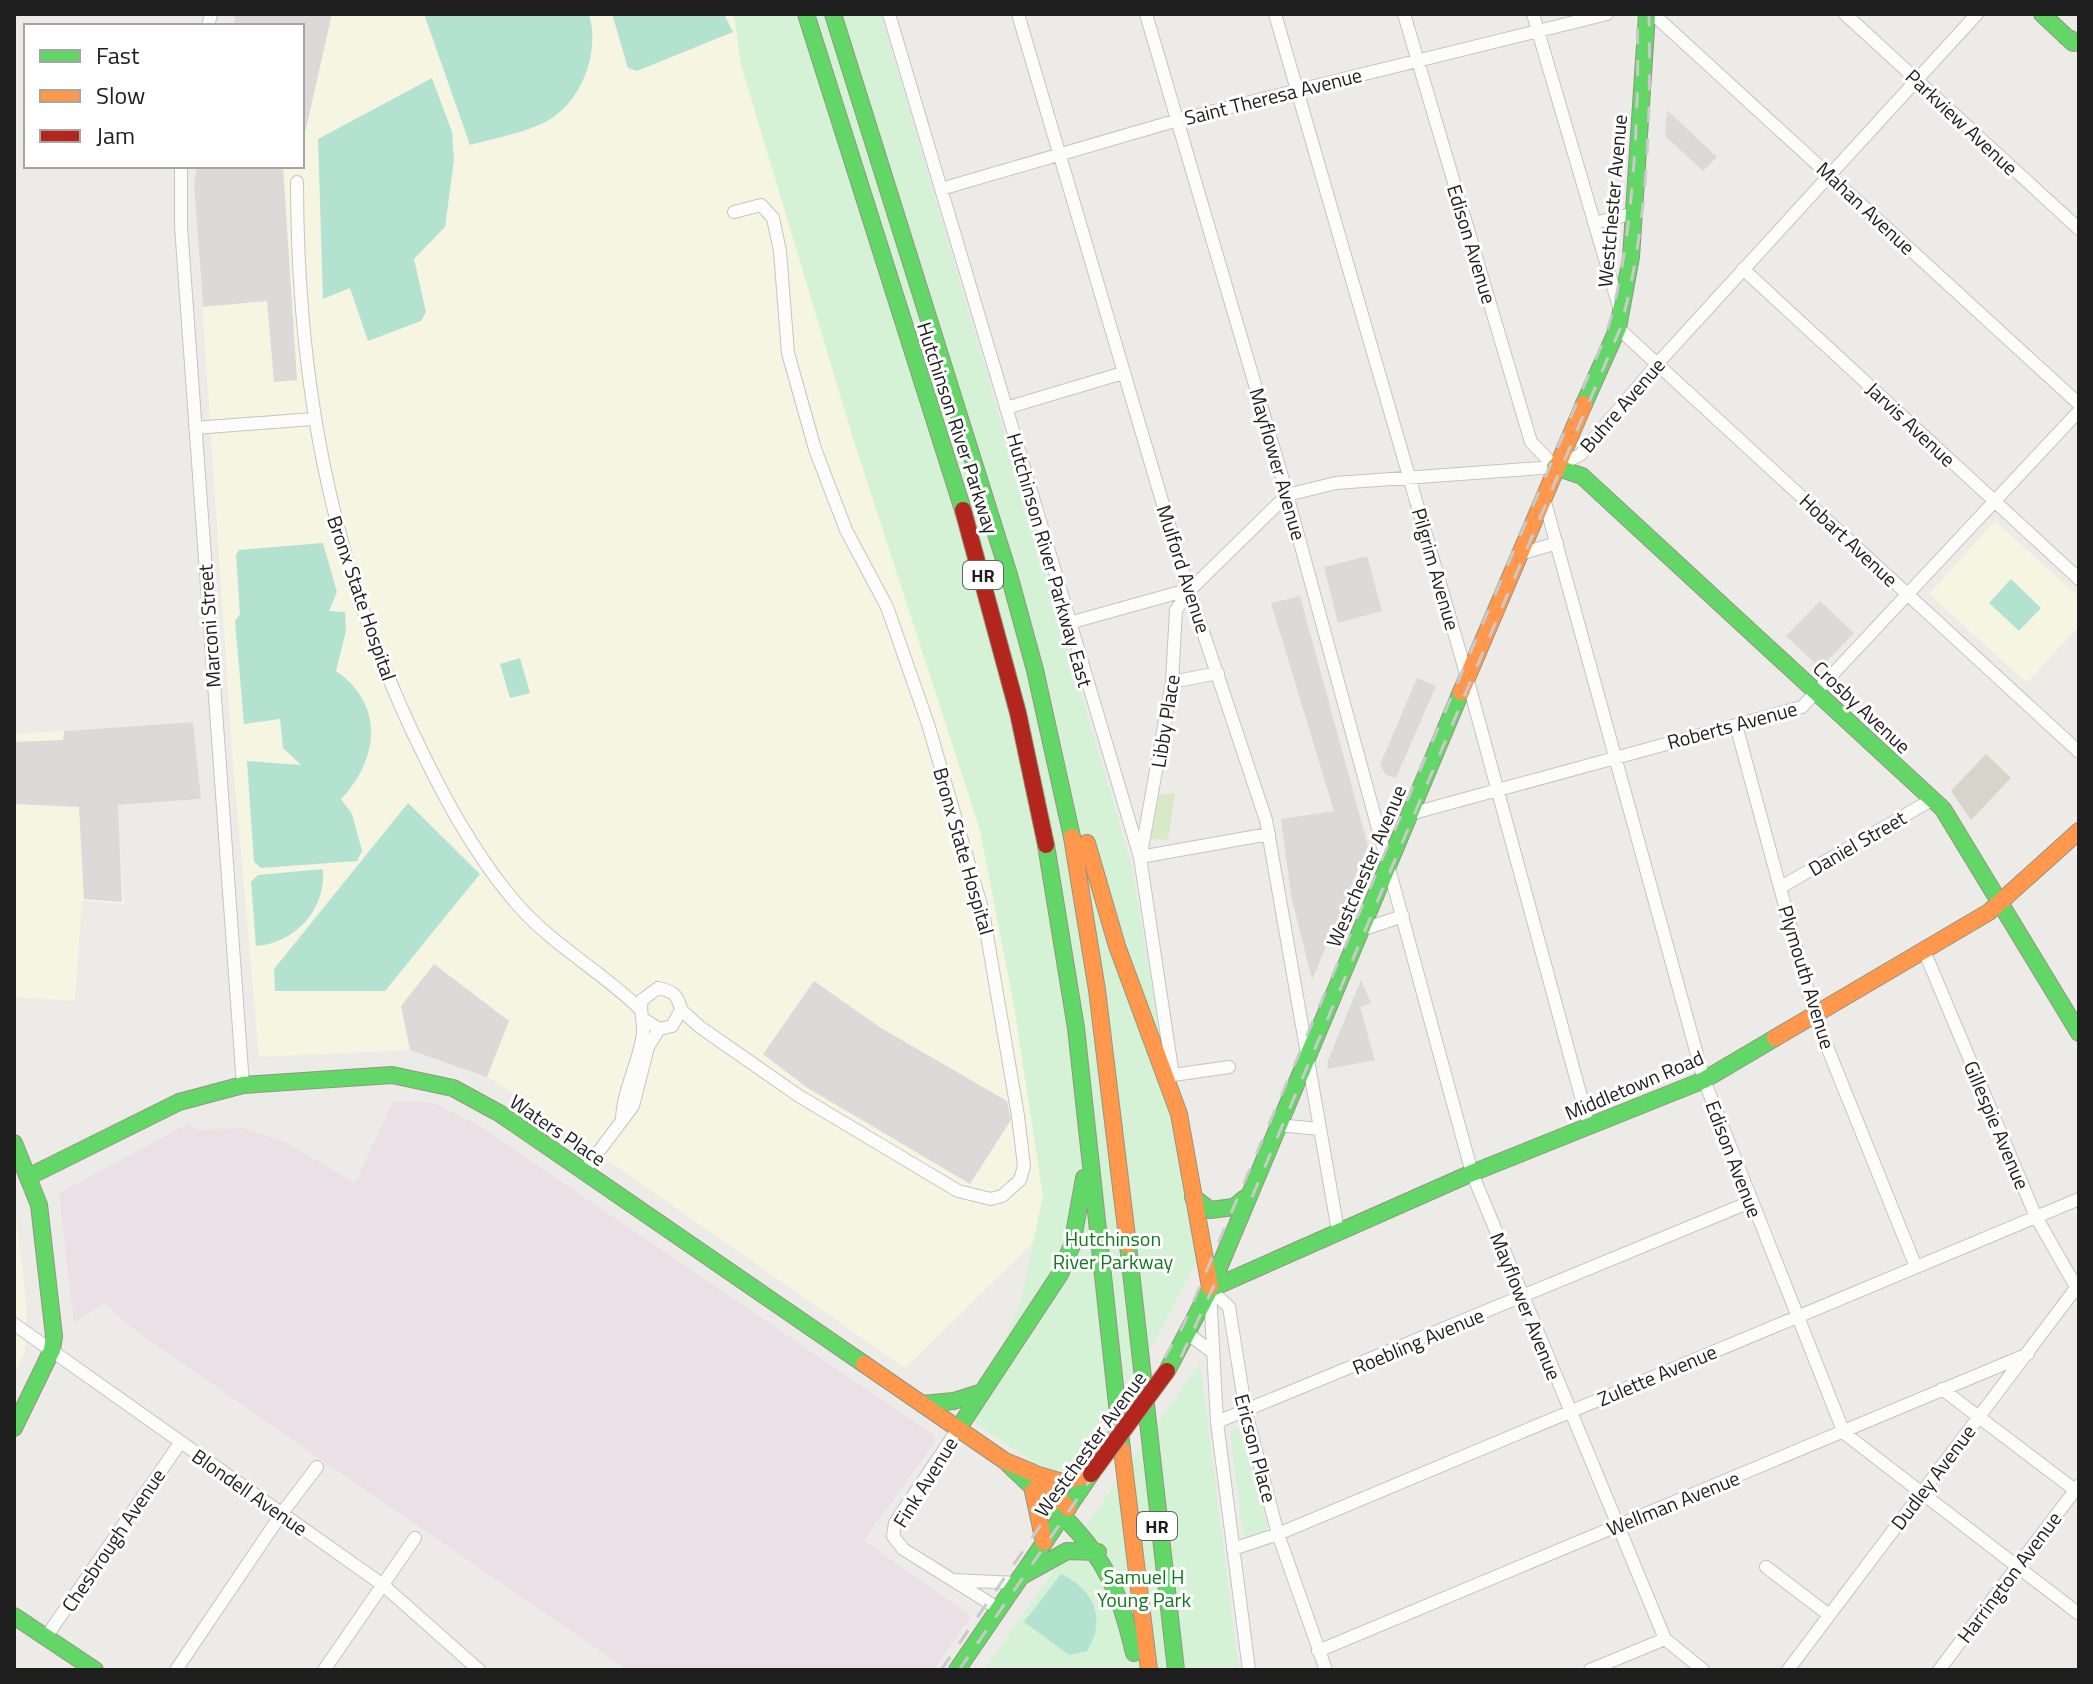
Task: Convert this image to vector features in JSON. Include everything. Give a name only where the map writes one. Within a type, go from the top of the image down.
[{"type":"main road","name":"Hutchinson River Parkway","points":[[806,14],[998,626],[1050,863],[1089,1154],[1149,1670]]},
{"type":"main road","name":"Hutchinson River Parkway","points":[[833,14],[1012,578],[1041,688],[1066,807],[1098,1001],[1176,1670]]},
{"type":"main road","name":"Westchester Avenue","points":[[957,1670],[1091,1474],[1167,1371],[1214,1293],[1246,1197],[1619,320],[1635,213],[1647,14]]},
{"type":"main road","points":[[2042,14],[2075,43]]},
{"type":"main road","name":"Crosby Avenue","points":[[1555,467],[1579,473],[1933,799],[1952,820],[2079,1033]]},
{"type":"main road","points":[[1041,688],[1072,779],[1106,914],[1179,1114],[1214,1293]]},
{"type":"main road","name":"Middletown Road","points":[[1214,1293],[1338,1231],[1472,1173],[1704,1080],[1925,953],[2001,902],[2079,831]]},
{"type":"main road","name":"Waters Place","points":[[30,1176],[179,1102],[243,1085],[374,1075],[453,1088],[499,1113],[1005,1461],[1034,1473],[1065,1512]]},
{"type":"main road","points":[[14,1143],[30,1176],[43,1232],[54,1320],[52,1350],[14,1428]]},
{"type":"main road","points":[[958,1429],[1047,1297],[1068,1257],[1089,1154]]},
{"type":"main road","points":[[1193,1197],[1210,1210],[1234,1207],[1246,1197]]},
{"type":"main road","points":[[922,1404],[954,1401],[982,1392]]},
{"type":"main road","name":"Waters Place","points":[[1005,1461],[1033,1491],[1065,1512]]},
{"type":"main road","points":[[1034,1473],[1062,1482],[1091,1474]]},
{"type":"main road","points":[[1033,1491],[1044,1542]]},
{"type":"main road","points":[[1065,1512],[1098,1552],[1112,1575],[1138,1670]]},
{"type":"main road","points":[[1018,1580],[1070,1550],[1088,1548],[1098,1552]]},
{"type":"main road","points":[[14,1616],[95,1670]]},
{"type":"street","name":"Hutchinson River Parkway East","points":[[889,14],[1140,857],[1179,1114]]},
{"type":"street","name":"Mulford Avenue","points":[[1018,14],[1123,373],[1269,834],[1338,1231]]},
{"type":"street","name":"Mayflower Avenue","points":[[1146,14],[1287,495],[1472,1173],[1665,1639],[1703,1670]]},
{"type":"street","name":"Pilgrim Avenue","points":[[1275,14],[1467,679],[1589,1126]]},
{"type":"street","name":"Edison Avenue","points":[[1404,14],[1531,442],[1555,467]]},
{"type":"street","points":[[1533,14],[1619,320]]},
{"type":"street","name":"Saint Theresa Avenue","points":[[941,189],[1178,120],[1607,14]]},
{"type":"street","name":"Mahan Avenue","points":[[1653,14],[2079,404]]},
{"type":"street","name":"Parkview Avenue","points":[[1845,14],[2079,229]]},
{"type":"street","name":"Buhre Avenue","points":[[1287,495],[1336,483],[1555,467],[1580,455],[1658,363],[1977,14]]},
{"type":"street","name":"Marconi Street","points":[[181,168],[181,226],[243,1085]]},
{"type":"street","name":"Bronx State Hospital","points":[[297,182],[300,299],[313,419],[335,520],[358,598],[399,704],[450,805],[516,904],[541,929],[616,985],[641,1013]]},
{"type":"street","name":"Bronx State Hospital","points":[[681,1010],[700,1027],[799,1096],[958,1191],[991,1199],[1002,1196],[1020,1180],[1024,1166],[1018,1116],[989,940],[928,724],[887,607],[846,530],[815,449],[788,353],[786,299],[773,218],[761,205],[734,212]]},
{"type":"street","points":[[1594,223],[1635,213]]},
{"type":"street","name":"Jarvis Avenue","points":[[1743,269],[2079,579]]},
{"type":"street","name":"Hobart Avenue","points":[[1619,320],[1658,363],[2079,752]]},
{"type":"street","points":[[1006,408],[1123,373]]},
{"type":"street","name":"Roberts Avenue","points":[[1410,814],[1802,707],[1818,694],[1910,596],[2079,411]]},
{"type":"street","points":[[195,428],[313,419]]},
{"type":"street","points":[[1069,623],[1191,589],[1287,495]]},
{"type":"street","name":"Edison Avenue","points":[[1543,495],[1704,1080],[1844,1433]]},
{"type":"street","points":[[1520,554],[1557,543]]},
{"type":"street","name":"Libby Place","points":[[1140,857],[1172,682],[1176,610],[1191,589]]},
{"type":"street","points":[[1172,682],[1218,673]]},
{"type":"street","name":"Plymouth Avenue","points":[[1736,725],[1815,1017],[1916,1267]]},
{"type":"street","name":"Daniel Street","points":[[1781,887],[1933,799]]},
{"type":"street","points":[[1140,857],[1269,834]]},
{"type":"street","points":[[1361,930],[1403,916]]},
{"type":"street","name":"Gillespie Avenue","points":[[1925,953],[2036,1217],[2078,1288]]},
{"type":"street","name":"Bronx State Hospital","points":[[616,985],[647,993]]},
{"type":"street","points":[[584,1171],[633,1106],[648,1047],[681,1010],[679,998],[670,990],[658,988],[647,993],[641,1013],[643,1032],[623,1100],[622,1119]]},
{"type":"street","points":[[641,1013],[665,1028],[700,1027]]},
{"type":"street","points":[[1173,1075],[1229,1067]]},
{"type":"street","points":[[1277,1125],[1320,1129]]},
{"type":"street","name":"Zulette Avenue","points":[[1233,1549],[1278,1534],[2079,1199]]},
{"type":"street","name":"Roebling Avenue","points":[[1217,1422],[1246,1413],[1750,1202]]},
{"type":"street","name":"Dudley Avenue","points":[[1788,1670],[2078,1288]]},
{"type":"street","name":"Ericson Place","points":[[1214,1293],[1211,1351],[1217,1422]]},
{"type":"street","name":"Ericson Place","points":[[1214,1293],[1229,1307],[1246,1413],[1278,1534],[1326,1670]]},
{"type":"street","name":"Blondell Avenue","points":[[14,1324],[383,1585],[479,1670]]},
{"type":"street","points":[[1188,1334],[1211,1351]]},
{"type":"street","name":"Wellman Avenue","points":[[1318,1651],[2028,1354]]},
{"type":"street","points":[[1942,1389],[2077,1487]]},
{"type":"street","points":[[1217,1422],[1249,1670]]},
{"type":"street","name":"Fink Avenue","points":[[950,1580],[903,1549],[893,1536],[895,1523],[958,1429]]},
{"type":"street","points":[[1844,1433],[2079,1614]]},
{"type":"street","name":"Chesbrough Avenue","points":[[46,1637],[180,1443]]},
{"type":"street","points":[[176,1670],[282,1513],[317,1467]]},
{"type":"street","name":"Harrington Avenue","points":[[1939,1670],[2077,1487]]},
{"type":"street","points":[[324,1670],[415,1538]]},
{"type":"street","points":[[1766,1567],[1829,1615]]},
{"type":"street","points":[[950,1580],[1018,1580]]},
{"type":"street","points":[[950,1580],[999,1609]]},
{"type":"street","points":[[1590,1670],[1665,1639]]},
{"type":"shaded area","points":[[235,14],[734,14],[741,65],[980,830],[1014,1006],[1043,1196],[1033,1243],[905,1368],[487,1076],[410,1050],[259,1057],[232,752],[194,183],[197,168],[304,168],[304,24],[234,24]]},
{"type":"shaded area","points":[[235,14],[332,14],[304,138],[304,24],[234,24]]},
{"type":"shaded area","points":[[1667,110],[1717,157],[1703,171],[1665,136]]},
{"type":"shaded area","points":[[197,168],[283,168],[297,380],[274,382],[267,301],[203,307],[194,183]]},
{"type":"shaded area","points":[[1995,521],[2079,597],[2079,626],[2027,683],[1929,594]]},
{"type":"shaded area","points":[[1367,556],[1382,611],[1338,623],[1324,567]]},
{"type":"shaded area","points":[[1300,596],[1368,846],[1312,980],[1291,895],[1281,819],[1334,811],[1271,603]]},
{"type":"shaded area","points":[[1820,601],[1854,633],[1820,668],[1786,636]]},
{"type":"shaded area","points":[[1417,678],[1436,686],[1396,778],[1386,775],[1380,765]]},
{"type":"shaded area","points":[[193,722],[201,799],[117,805],[124,904],[82,901],[75,1001],[14,997],[14,734]]},
{"type":"shaded area","points":[[193,722],[201,799],[118,805],[122,902],[84,899],[79,807],[14,804],[14,742],[63,740],[64,731]]},
{"type":"shaded area","points":[[1986,754],[2011,778],[1971,820],[1951,791]]},
{"type":"shaded area","points":[[434,964],[509,1021],[487,1077],[410,1050],[401,1006]]},
{"type":"shaded area","points":[[1361,980],[1371,1003],[1360,1007],[1375,1060],[1328,1069],[1327,1063]]},
{"type":"shaded area","points":[[814,981],[881,1028],[1007,1101],[1011,1120],[970,1184],[806,1087],[763,1054]]},
{"type":"shaded area","points":[[393,1102],[433,1103],[478,1125],[932,1434],[935,1442],[865,1538],[866,1542],[971,1616],[934,1670],[628,1670],[132,1328],[104,1303],[74,1323],[59,1193],[190,1123],[197,1130],[242,1128],[285,1142],[355,1183]]},
{"type":"shaded area","points":[[14,1201],[27,1308],[25,1352],[14,1374]]},
{"type":"green space","points":[[424,14],[589,14],[592,43],[586,73],[571,100],[549,120],[520,132],[470,145]]},
{"type":"green space","points":[[612,14],[724,14],[733,32],[637,71],[628,68]]},
{"type":"green space","name":"Hutchinson River Parkway","points":[[734,14],[881,14],[1132,866],[1197,1260],[1156,1340],[1059,1480],[971,1420],[1021,1300],[1043,1196],[1014,1006],[980,830],[852,435],[741,65]]},
{"type":"green space","points":[[432,78],[452,132],[454,160],[445,227],[414,259],[426,312],[421,321],[368,341],[350,288],[323,299],[318,139]]},
{"type":"green space","points":[[323,543],[337,592],[329,611],[345,612],[346,631],[336,671],[363,700],[369,716],[369,750],[354,783],[341,799],[352,814],[362,851],[357,861],[261,868],[254,862],[247,761],[301,765],[283,748],[280,719],[244,724],[235,621],[240,614],[236,555],[239,550]]},
{"type":"green space","points":[[2011,579],[2041,608],[2019,631],[1989,603]]},
{"type":"green space","points":[[520,658],[530,693],[510,698],[500,664]]},
{"type":"green space","points":[[1175,793],[1168,840],[1151,839],[1159,795]]},
{"type":"green space","points":[[408,803],[480,874],[385,991],[275,991],[274,969]]},
{"type":"green space","points":[[323,869],[319,898],[305,922],[283,938],[256,946],[251,882],[258,875]]},
{"type":"green space","name":"Samuel H Young Park","points":[[1200,1363],[1239,1670],[984,1670]]},
{"type":"green space","points":[[1234,1427],[1240,1430],[1268,1524],[1265,1531],[1247,1537],[1243,1534],[1230,1431]]},
{"type":"green space","points":[[1061,1574],[1082,1588],[1094,1606],[1096,1617],[1096,1628],[1087,1651],[1069,1655],[1024,1622]]},
{"type":"railway","points":[[941,1670],[1091,1452],[1147,1388],[1183,1326],[1597,357],[1614,306],[1631,199],[1636,123],[1637,14]]},
{"type":"railway","points":[[1252,1197],[1620,329],[1637,252],[1646,173],[1649,14]]},
{"type":"railway","points":[[1127,1437],[1181,1357],[1221,1270]]},
{"type":"railway","points":[[959,1670],[1129,1424]]},
{"type":"traffic: fast","points":[[806,14],[963,510]]},
{"type":"traffic: fast","points":[[833,14],[1009,575],[1035,670],[1072,837]]},
{"type":"traffic: fast","points":[[1584,404],[1618,328],[1631,257],[1647,14]]},
{"type":"traffic: fast","points":[[2042,14],[2073,43]]},
{"type":"traffic: fast","points":[[2066,37],[2079,43]]},
{"type":"traffic: fast","points":[[1555,467],[1582,476],[1943,809],[2079,1033]]},
{"type":"traffic: fast","points":[[1167,1371],[1210,1289],[1461,692]]},
{"type":"traffic: fast","points":[[1046,845],[1076,1028],[1122,1450]]},
{"type":"traffic: fast","points":[[1210,1289],[1472,1173],[1704,1080],[1775,1038]]},
{"type":"traffic: fast","points":[[30,1176],[179,1102],[243,1085],[392,1075],[453,1088],[499,1113],[864,1364]]},
{"type":"traffic: fast","points":[[14,1143],[39,1205],[54,1336],[52,1350],[14,1428]]},
{"type":"traffic: fast","points":[[958,1429],[1060,1274],[1072,1245],[1084,1178]]},
{"type":"traffic: fast","points":[[1193,1197],[1210,1210],[1234,1207],[1245,1198]]},
{"type":"traffic: fast","points":[[1128,1245],[1176,1670]]},
{"type":"traffic: fast","points":[[922,1404],[954,1401],[982,1392]]},
{"type":"traffic: fast","points":[[1009,1465],[1059,1512]]},
{"type":"traffic: fast","points":[[957,1670],[1091,1474]]},
{"type":"traffic: fast","points":[[1063,1516],[1091,1548],[1110,1579],[1134,1653]]},
{"type":"traffic: fast","points":[[1020,1577],[1067,1551],[1098,1552]]},
{"type":"traffic: fast","points":[[14,1616],[95,1670]]},
{"type":"traffic: slow","points":[[1461,692],[1584,404]]},
{"type":"traffic: slow","points":[[1775,1038],[1989,912],[2079,831]]},
{"type":"traffic: slow","points":[[1072,837],[1097,990],[1128,1245]]},
{"type":"traffic: slow","points":[[1087,843],[1117,946],[1179,1114]]},
{"type":"traffic: slow","points":[[1179,1114],[1210,1287]]},
{"type":"traffic: slow","points":[[864,1364],[1005,1461],[1034,1473],[1068,1508]]},
{"type":"traffic: slow","points":[[1122,1450],[1149,1670]]},
{"type":"traffic: slow","points":[[1038,1475],[1062,1482],[1091,1474]]},
{"type":"traffic: slow","points":[[1033,1491],[1044,1542]]},
{"type":"traffic: jam","points":[[963,510],[1018,713],[1046,845]]},
{"type":"traffic: jam","points":[[1091,1474],[1167,1371]]}]
